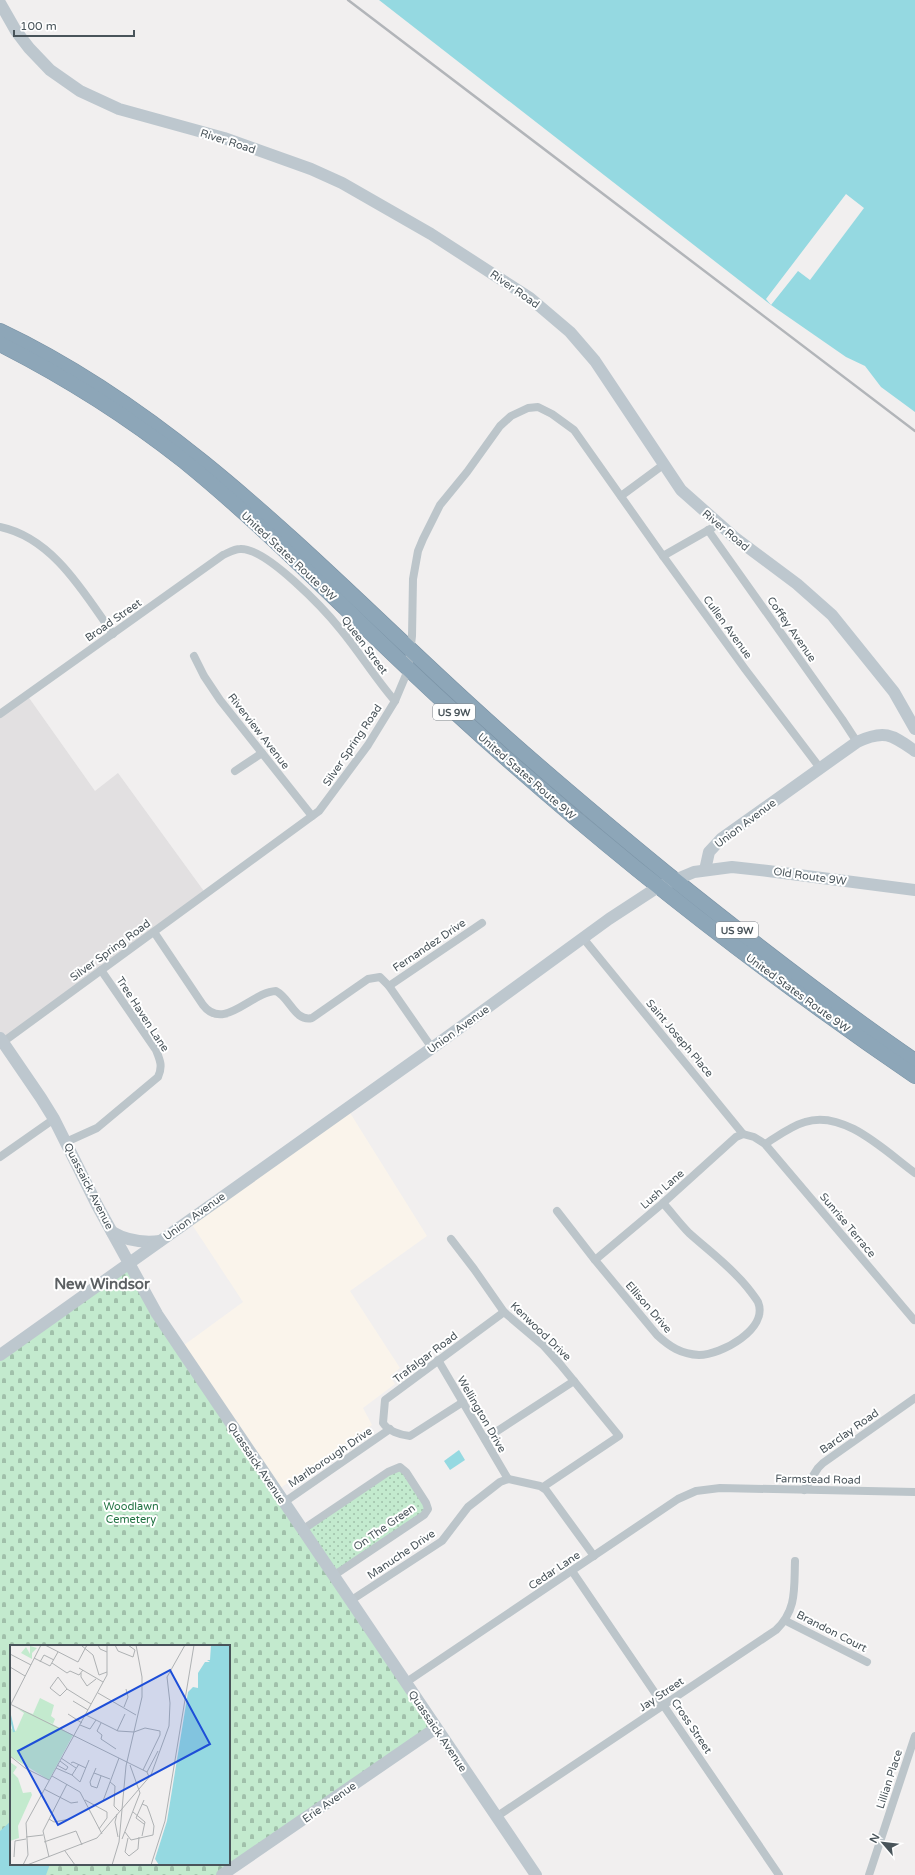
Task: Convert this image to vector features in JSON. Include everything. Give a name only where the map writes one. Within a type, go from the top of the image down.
[{"type":"highway","name":"United States Route 9W","points":[[0,331],[112,408],[188,465],[253,522],[408,670],[519,770],[658,887],[769,972],[915,1072]]},
{"type":"highway","name":"United States Route 9W","points":[[0,344],[32,354],[118,399],[166,432],[214,470],[505,737],[674,879],[915,1072]]},
{"type":"street","name":"River Road","points":[[0,3],[16,31],[29,48],[50,70],[80,91],[119,110],[224,138],[311,169],[342,183],[431,234],[530,298],[570,332],[594,361],[681,490],[734,537],[797,584],[832,615],[894,692],[915,729]]},
{"type":"street","name":"Silver Spring Road","points":[[1,1040],[154,932],[319,811],[368,744],[395,700],[408,670],[412,636],[413,579],[418,551],[423,539],[440,505],[467,472],[500,426],[511,416],[528,408],[538,407],[565,423],[574,430],[621,496]]},
{"type":"street","points":[[621,496],[663,465]]},
{"type":"street","name":"Cullen Avenue","points":[[621,496],[662,556],[820,768]]},
{"type":"street","points":[[662,556],[720,523]]},
{"type":"street","points":[[0,527],[24,536],[39,545],[63,567],[113,634]]},
{"type":"street","name":"Coffey Avenue","points":[[708,530],[838,712],[857,742]]},
{"type":"street","name":"Broad Street","points":[[0,714],[223,556],[240,549]]},
{"type":"street","name":"Queen Street","points":[[240,549],[261,556],[280,569],[306,593],[340,628],[376,679],[395,700]]},
{"type":"street","name":"Riverview Avenue","points":[[194,656],[204,676],[220,700],[312,816]]},
{"type":"street","name":"Union Avenue","points":[[0,1355],[432,1048],[640,897],[674,879],[705,870],[709,852],[720,839],[857,742],[875,735],[887,734],[896,738],[915,751]]},
{"type":"street","points":[[235,771],[262,753]]},
{"type":"street","name":"Old Route 9W","points":[[705,870],[732,867],[748,868],[915,890]]},
{"type":"street","name":"Fernandez Drive","points":[[154,932],[208,1012],[221,1016],[230,1013],[262,994],[276,992],[284,997],[300,1016],[308,1019],[318,1015],[368,979],[380,978],[389,986],[482,923]]},
{"type":"street","name":"Saint Joseph Place","points":[[583,938],[743,1134],[754,1136],[765,1144]]},
{"type":"street","name":"Tree Haven Lane","points":[[66,1142],[97,1128],[158,1077],[162,1070],[162,1064],[156,1050],[101,970]]},
{"type":"street","points":[[389,986],[432,1048]]},
{"type":"street","name":"Quassaick Avenue","points":[[1,1040],[54,1119],[128,1264],[157,1314],[283,1503],[536,1875]]},
{"type":"street","points":[[0,1157],[54,1119]]},
{"type":"street","points":[[765,1144],[806,1121],[820,1119],[836,1121],[866,1136],[915,1173]]},
{"type":"street","name":"Lush Lane","points":[[595,1260],[663,1203],[736,1137],[743,1134]]},
{"type":"street","name":"Sunrise Terrace","points":[[765,1144],[914,1320]]},
{"type":"street","name":"Ellison Drive","points":[[557,1211],[595,1260],[657,1334],[675,1350],[691,1354],[709,1353],[726,1347],[751,1330],[756,1324],[759,1315],[759,1307],[754,1296],[733,1270],[688,1232],[663,1203]]},
{"type":"street","points":[[112,1232],[125,1239],[133,1241],[147,1242],[161,1240]]},
{"type":"street","name":"Kenwood Drive","points":[[451,1239],[504,1312],[544,1346],[619,1436],[543,1487]]},
{"type":"street","name":"Trafalgar Road","points":[[390,1429],[383,1423],[385,1400],[504,1312]]},
{"type":"street","name":"Wellington Drive","points":[[438,1360],[508,1479]]},
{"type":"street","points":[[484,1439],[574,1381]]},
{"type":"street","name":"Barclay Road","points":[[804,1490],[818,1468],[823,1463],[915,1398]]},
{"type":"street","points":[[390,1429],[410,1436],[463,1402]]},
{"type":"street","name":"Marlborough Drive","points":[[283,1503],[390,1429]]},
{"type":"street","name":"On The Green","points":[[302,1530],[396,1468],[400,1467],[406,1472],[426,1503],[428,1509],[424,1515],[333,1576]]},
{"type":"street","points":[[508,1479],[543,1487],[552,1497],[594,1556]]},
{"type":"street","name":"Manuche Drive","points":[[350,1601],[442,1541],[468,1507],[500,1482],[508,1479]]},
{"type":"street","name":"Farmstead Road","points":[[720,1488],[915,1492]]},
{"type":"street","name":"Cedar Lane","points":[[405,1683],[678,1499],[696,1491],[720,1488]]},
{"type":"street","points":[[786,1621],[791,1609],[795,1561]]},
{"type":"street","name":"Cross Street","points":[[572,1571],[665,1705],[779,1875]]},
{"type":"street","name":"Brandon Court","points":[[786,1621],[867,1662]]},
{"type":"street","name":"Jay Street","points":[[496,1817],[776,1630],[786,1621]]},
{"type":"street","name":"Erie Avenue","points":[[222,1875],[436,1728]]},
{"type":"street","name":"Lillian Place","points":[[869,1875],[915,1736]]},
{"type":"shaded area","points":[[27,695],[95,791],[118,773],[206,894],[3,1042],[0,1038],[0,713]]},
{"type":"shaded area","points":[[347,1108],[427,1236],[350,1291],[400,1368],[390,1376],[395,1384],[363,1408],[372,1425],[276,1491],[180,1348],[243,1302],[189,1220]]},
{"type":"green space","name":"Woodlawn Cemetery","points":[[128,1264],[436,1728],[222,1875],[0,1875],[0,1353]]},
{"type":"green space","points":[[400,1467],[428,1509],[333,1576],[302,1530]]},
{"type":"water","points":[[379,0],[915,0],[915,412],[881,387],[865,366],[846,357],[771,305]]},
{"type":"water","points":[[459,1450],[465,1460],[450,1470],[444,1461]]},
{"type":"water","points":[[10,1822],[10,1865],[50,1865],[46,1875],[0,1875],[0,1831]]},
{"type":"pier","points":[[846,194],[864,208],[810,280],[798,271],[771,305],[766,299]]},
{"type":"railway","points":[[348,0],[915,431]]},
{"type":"district","name":"New Windsor","points":[[102,1284]]}]
